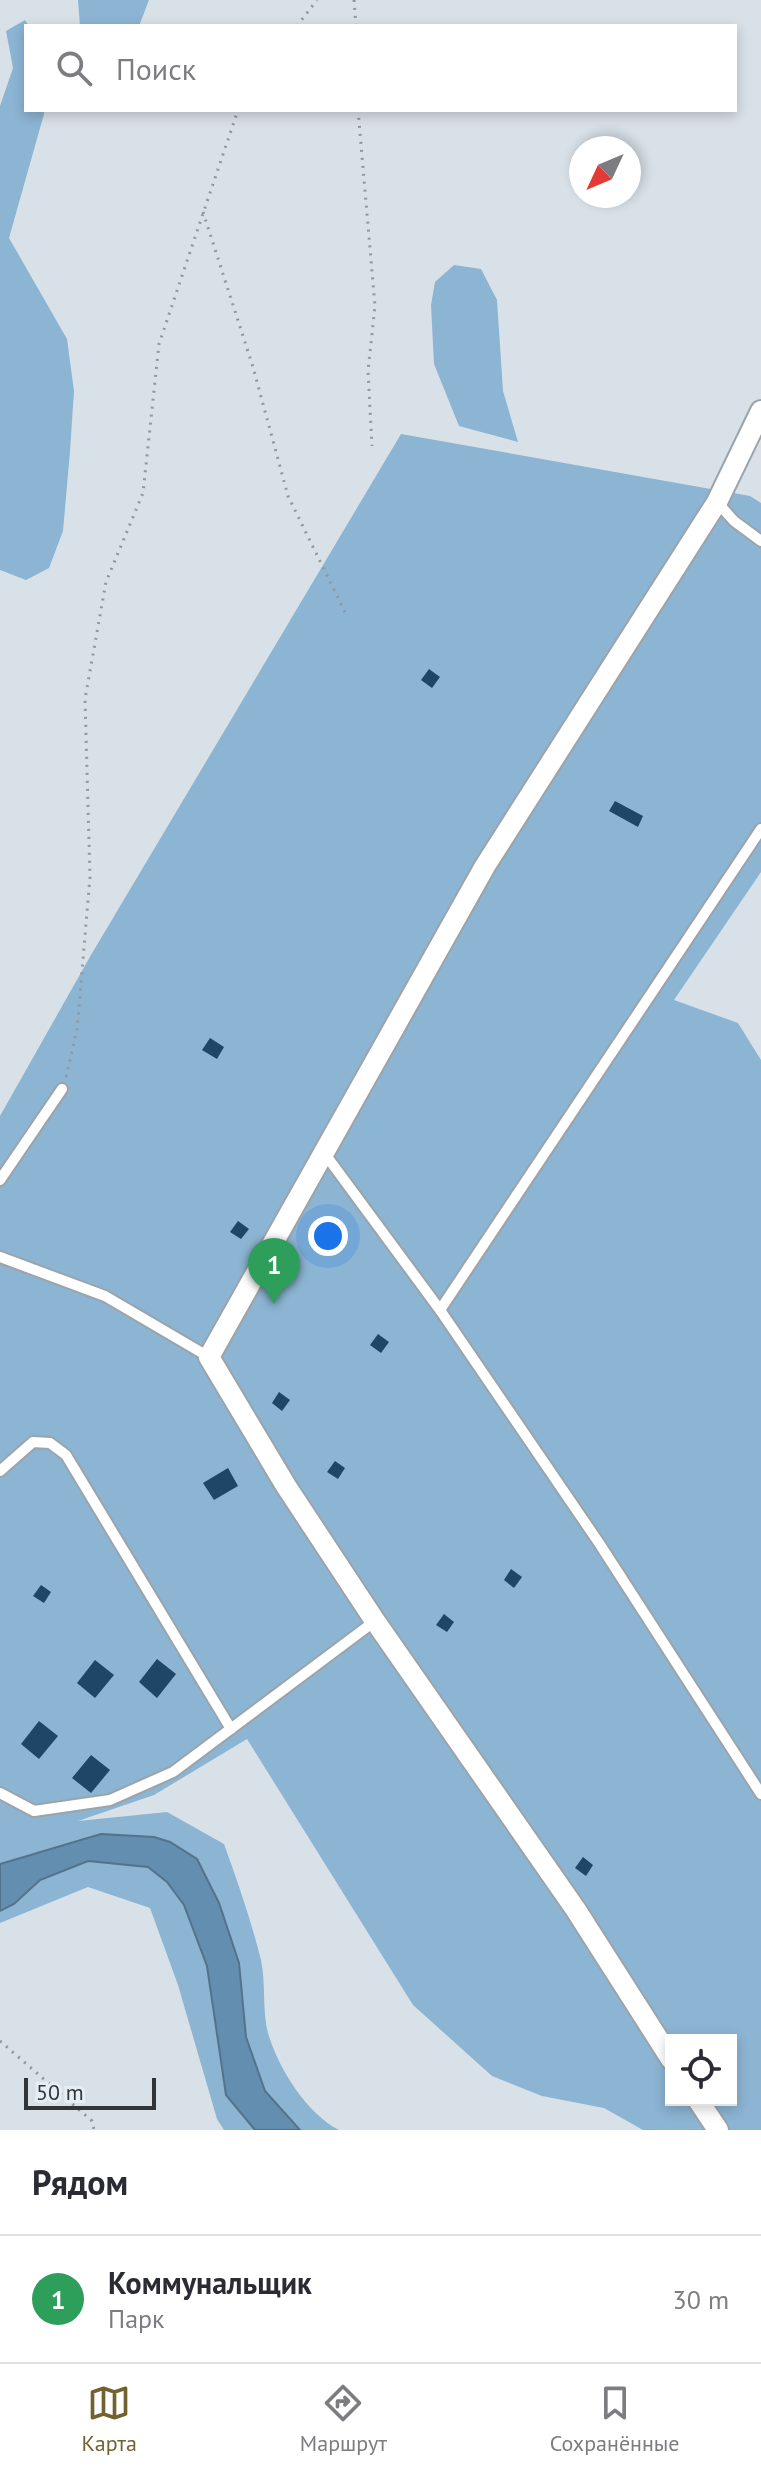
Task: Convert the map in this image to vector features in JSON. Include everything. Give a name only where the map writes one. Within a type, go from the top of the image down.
[{"type":"street","points":[[665,2050],[576,1910],[375,1621],[286,1486],[209,1357],[485,866],[717,502],[761,411]]},
{"type":"street","points":[[702,2106],[718,2130]]},
{"type":"lane","points":[[717,502],[734,521],[761,541]]},
{"type":"lane","points":[[440,1310],[761,829]]},
{"type":"lane","points":[[0,1180],[62,1089]]},
{"type":"lane","points":[[325,1154],[440,1310],[599,1543],[761,1794]]},
{"type":"lane","points":[[0,1257],[105,1296],[209,1357]]},
{"type":"lane","points":[[0,1471],[33,1442],[50,1443],[66,1455],[231,1729]]},
{"type":"lane","points":[[0,1793],[34,1811],[110,1800],[173,1772],[375,1621]]},
{"type":"path","points":[[299,24],[317,0]]},
{"type":"path","points":[[354,0],[356,24]]},
{"type":"path","points":[[62,1089],[77,1030],[90,877],[85,699],[106,582],[143,493],[159,344],[237,112]]},
{"type":"path","points":[[358,112],[375,306],[368,371],[372,446]]},
{"type":"path","points":[[203,212],[253,367],[288,496],[345,612]]},
{"type":"path","points":[[0,2041],[92,2121],[94,2130]]},
{"type":"shaded area","points":[[78,0],[149,0],[140,24],[80,24]]},
{"type":"shaded area","points":[[25,20],[28,24],[24,24],[24,112],[44,112],[9,238],[67,339],[74,391],[63,531],[49,568],[26,580],[0,570],[0,106],[13,68],[6,31]]},
{"type":"shaded area","points":[[454,265],[481,269],[497,300],[503,391],[518,442],[459,426],[434,364],[431,305],[435,282]]},
{"type":"shaded area","points":[[401,434],[750,496],[761,503],[761,872],[674,1000],[738,1023],[761,1060],[761,2130],[643,2130],[604,2108],[542,2096],[492,2076],[413,2005],[247,1739],[154,1795],[78,1821],[167,1812],[224,1844],[261,1960],[266,2024],[273,2047],[286,2075],[305,2102],[339,2130],[224,2130],[217,2119],[178,1985],[150,1908],[88,1887],[0,1923],[0,1116],[91,955]]},
{"type":"shaded area","points":[[101,1834],[154,1837],[170,1842],[197,1859],[219,1903],[239,1963],[246,2037],[265,2091],[300,2130],[255,2130],[226,2095],[207,1966],[184,1905],[167,1882],[148,1867],[88,1861],[40,1880],[14,1904],[0,1911],[0,1864]]},
{"type":"building","points":[[429,669],[440,677],[432,688],[421,680]]},
{"type":"building","points":[[615,801],[643,816],[638,827],[609,811]]},
{"type":"building","points":[[210,1038],[224,1047],[217,1059],[202,1050]]},
{"type":"building","points":[[238,1221],[249,1229],[241,1239],[230,1232]]},
{"type":"building","points":[[378,1334],[389,1342],[381,1353],[370,1345]]},
{"type":"building","points":[[279,1392],[290,1400],[282,1411],[272,1403]]},
{"type":"building","points":[[335,1461],[345,1468],[338,1479],[327,1472]]},
{"type":"building","points":[[228,1468],[238,1486],[214,1500],[203,1483]]},
{"type":"building","points":[[511,1569],[522,1577],[514,1588],[504,1580]]},
{"type":"building","points":[[41,1585],[51,1592],[44,1603],[33,1596]]},
{"type":"building","points":[[444,1614],[454,1622],[447,1632],[436,1625]]},
{"type":"building","points":[[157,1659],[176,1674],[157,1698],[139,1682]]},
{"type":"building","points":[[95,1660],[114,1675],[95,1698],[77,1683]]},
{"type":"building","points":[[39,1721],[58,1736],[39,1759],[21,1744]]},
{"type":"building","points":[[91,1755],[110,1770],[91,1793],[72,1778]]},
{"type":"building","points":[[583,1857],[593,1865],[586,1876],[575,1868]]},
{"type":"place","name":"Коммунальщик","points":[[274,1304]]}]
